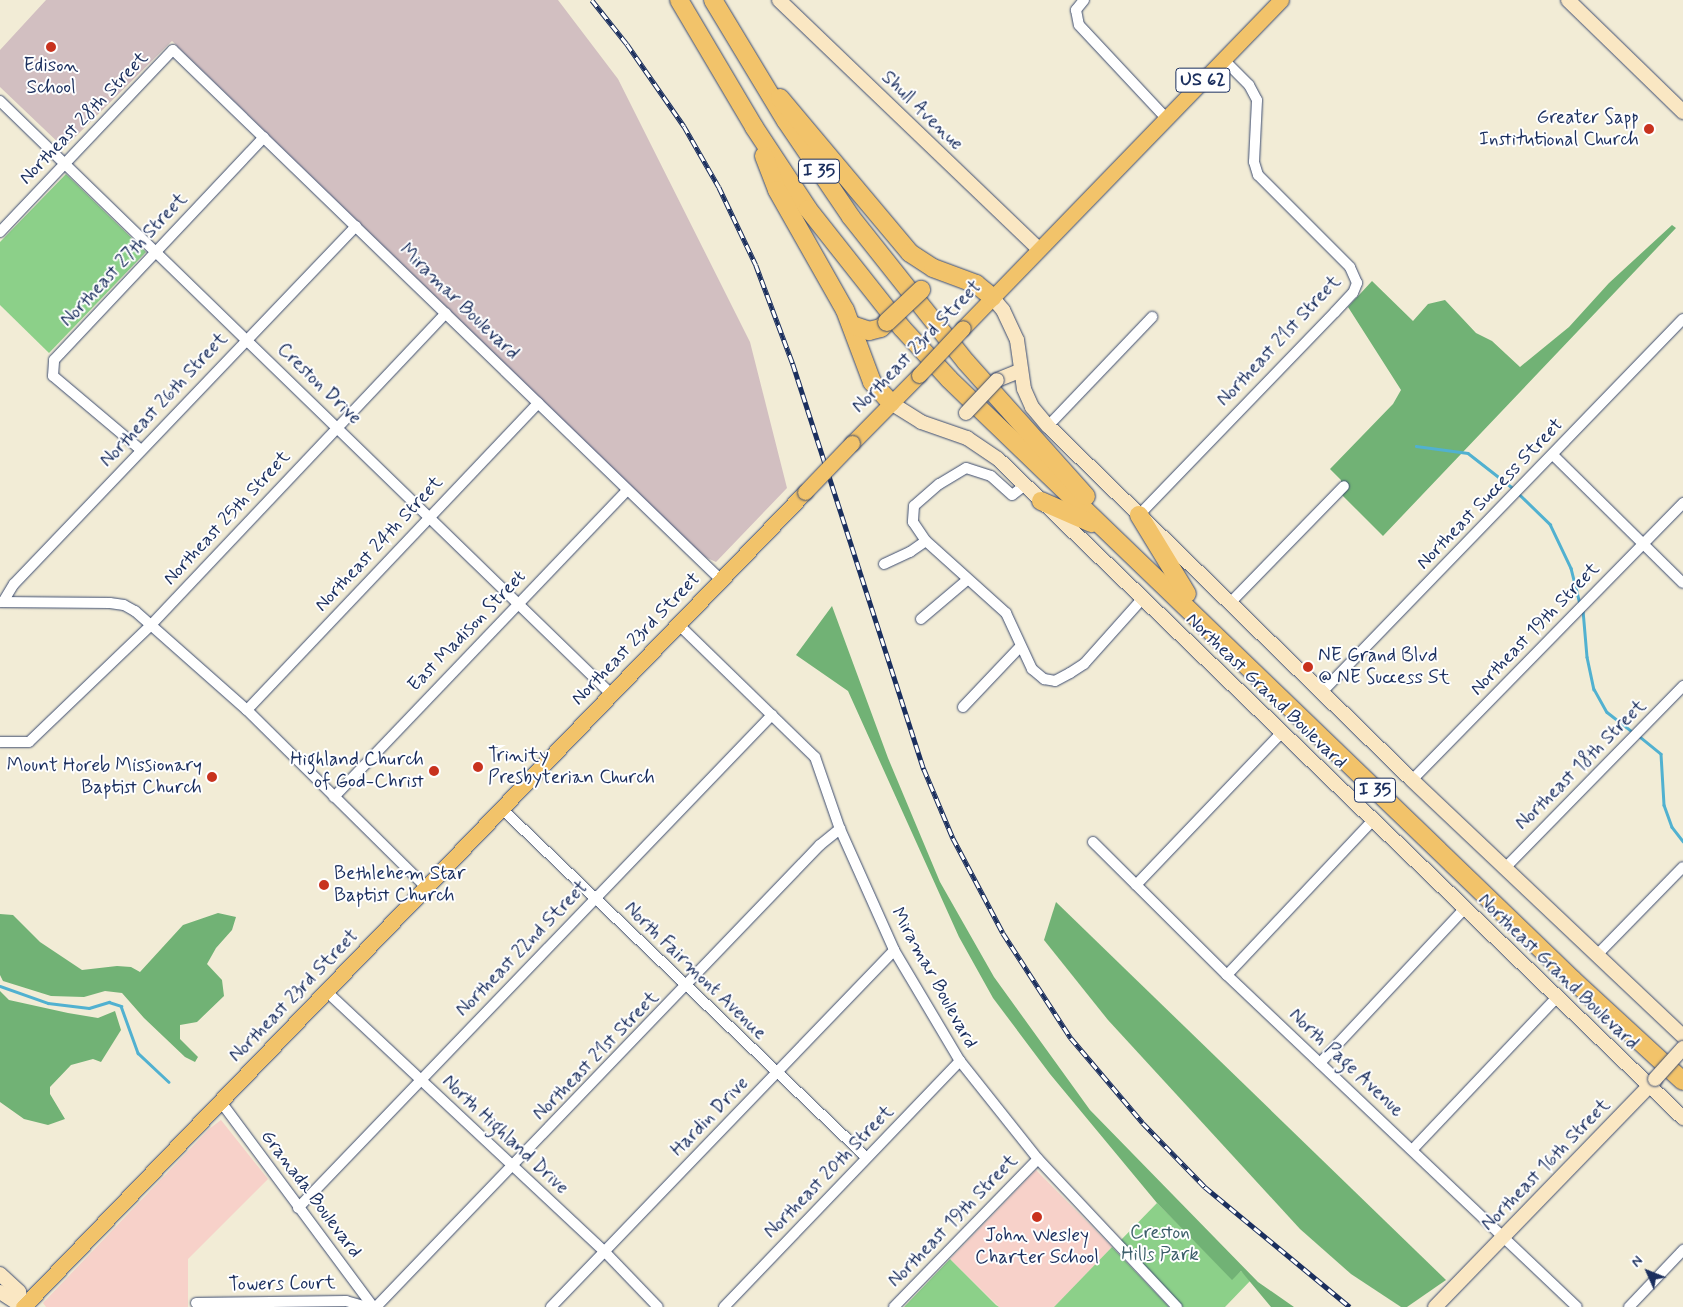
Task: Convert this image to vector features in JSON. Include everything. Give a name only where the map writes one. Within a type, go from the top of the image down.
[{"type":"highway","name":"I 35","points":[[678,0],[754,127],[808,209],[902,328],[949,379],[1566,973],[1683,1081]]},
{"type":"highway","name":"I 35","points":[[713,0],[755,71],[816,167],[923,311],[1063,472],[1580,972],[1683,1066]]},
{"type":"highway","points":[[755,71],[797,116],[910,253],[923,263],[976,284],[992,298]]},
{"type":"highway","points":[[754,127],[777,190],[852,325],[872,382],[891,403]]},
{"type":"highway","points":[[852,325],[868,331],[881,328],[921,290],[930,274],[923,263]]},
{"type":"highway","points":[[1041,501],[1105,530]]},
{"type":"highway","points":[[1139,515],[1187,594]]},
{"type":"main road","name":"Shull Avenue","points":[[779,0],[1039,249]]},
{"type":"main road","name":"Northeast 23rd Street","points":[[23,1307],[805,492],[1281,0]]},
{"type":"main road","points":[[1568,0],[1683,112]]},
{"type":"main road","name":"Northeast Grand Boulevard","points":[[992,298],[1003,310],[1017,340],[1020,357],[1019,371],[1032,406],[1048,426],[1412,780],[1596,956],[1683,1036]]},
{"type":"main road","points":[[951,430],[997,380],[1019,371]]},
{"type":"main road","name":"Northeast Grand Boulevard","points":[[891,403],[922,422],[951,430],[981,446],[1025,485],[1556,997],[1652,1082],[1683,1118]]},
{"type":"main road","name":"Northeast 16th Street","points":[[1434,1307],[1683,1048]]},
{"type":"main road","points":[[0,1274],[19,1292],[23,1307]]},
{"type":"main road","points":[[0,1292],[23,1307]]},
{"type":"street","points":[[1084,0],[1076,10],[1075,17],[1086,34],[1166,118]]},
{"type":"street","name":"Miramar Boulevard","points":[[173,50],[721,580]]},
{"type":"street","name":"Northeast 28th Street","points":[[0,232],[173,50]]},
{"type":"street","name":"Northeast 21st Street","points":[[1139,515],[1340,306],[1357,283],[1350,267],[1258,175],[1254,162],[1257,100],[1249,85],[1223,60]]},
{"type":"street","name":"Creston Drive","points":[[0,101],[338,426],[611,694]]},
{"type":"street","name":"Northeast 27th Street","points":[[141,450],[88,408],[53,376],[54,360],[264,137]]},
{"type":"street","name":"Northeast 26th Street","points":[[2,602],[14,584],[356,226]]},
{"type":"street","name":"Northeast 25th Street","points":[[0,742],[30,742],[151,625],[446,313]]},
{"type":"street","points":[[1048,426],[1152,317]]},
{"type":"street","name":"Northeast Success Street","points":[[1322,692],[1683,319]]},
{"type":"street","name":"Northeast 24th Street","points":[[247,710],[428,515],[538,403]]},
{"type":"street","points":[[1553,455],[1683,583]]},
{"type":"street","points":[[1025,485],[1012,495],[1000,487],[991,476],[966,468],[938,484],[914,506],[913,522],[926,541],[967,580],[1006,613],[1020,647],[1032,669],[1044,679],[1055,680],[1084,664],[1142,598]]},
{"type":"street","points":[[1230,603],[1344,486]]},
{"type":"street","name":"East Madison Street","points":[[334,797],[518,602],[627,490]]},
{"type":"street","name":"Northeast 19th Street","points":[[1412,780],[1683,503]]},
{"type":"street","points":[[884,564],[910,552],[926,541]]},
{"type":"street","points":[[921,619],[967,580]]},
{"type":"street","points":[[2,602],[124,605],[151,625],[247,710],[426,887]]},
{"type":"street","name":"Miramar Boulevard","points":[[678,624],[815,757],[840,829],[894,950],[960,1061],[1038,1159],[1176,1307]]},
{"type":"street","points":[[963,707],[1020,647]]},
{"type":"street","name":"Northeast 18th Street","points":[[1505,868],[1683,686]]},
{"type":"street","name":"Northeast 22nd Street","points":[[298,1208],[772,715]]},
{"type":"street","points":[[1136,885],[1282,732]]},
{"type":"street","name":"North Fairmont Avenue","points":[[501,808],[867,1158]]},
{"type":"street","points":[[1227,975],[1373,820]]},
{"type":"street","name":"Northeast 21st Street","points":[[375,1307],[687,986],[820,846],[840,829]]},
{"type":"street","name":"North Page Avenue","points":[[1093,842],[1227,975],[1413,1149],[1577,1307]]},
{"type":"street","points":[[1596,956],[1683,867]]},
{"type":"street","points":[[1320,1063],[1465,908]]},
{"type":"street","name":"Hardin Drive","points":[[551,1307],[894,950]]},
{"type":"street","name":"North Highland Drive","points":[[326,991],[420,1081],[605,1252],[658,1307]]},
{"type":"street","points":[[1413,1149],[1556,997]]},
{"type":"street","name":"Northeast 20th Street","points":[[724,1307],[960,1061]]},
{"type":"street","name":"Granada Boulevard","points":[[221,1102],[298,1208],[375,1307]]},
{"type":"street","name":"Northeast 19th Street","points":[[894,1307],[1038,1159]]},
{"type":"street","points":[[1629,1307],[1683,1250]]},
{"type":"street","name":"Towers Court","points":[[196,1303],[346,1301],[367,1307]]},
{"type":"shaded area","points":[[46,0],[558,0],[618,79],[750,342],[787,488],[716,562],[705,557],[172,41],[64,148],[0,87],[0,50]]},
{"type":"shaded area","points":[[221,1120],[268,1179],[188,1259],[188,1307],[46,1307],[43,1303],[209,1129]]},
{"type":"shaded area","name":"John Wesley Charter School","points":[[1036,1170],[1112,1247],[1054,1307],[999,1307],[950,1259]]},
{"type":"green space","points":[[66,174],[146,252],[49,353],[0,305],[0,242]]},
{"type":"green space","points":[[1672,225],[1676,228],[1383,536],[1342,495],[1341,480],[1330,469],[1393,404],[1401,390],[1348,307],[1372,281],[1413,321],[1428,304],[1445,300],[1476,333],[1492,341],[1520,367],[1569,327],[1609,283]]},
{"type":"green space","points":[[832,606],[888,758],[940,882],[994,977],[1090,1110],[1258,1282],[1294,1307],[1271,1307],[1241,1271],[1232,1280],[1157,1203],[1050,1074],[993,998],[959,937],[848,691],[796,655]]},
{"type":"green space","points":[[1056,902],[1446,1280],[1407,1307],[1401,1307],[1351,1274],[1300,1229],[1108,1020],[1044,940]]},
{"type":"green space","points":[[218,913],[236,917],[232,930],[216,948],[207,964],[222,980],[224,996],[197,1022],[180,1025],[180,1039],[198,1057],[195,1062],[185,1057],[144,1018],[122,993],[105,991],[84,997],[51,996],[3,981],[0,975],[0,914],[13,915],[40,942],[82,970],[117,966],[131,967],[140,972],[183,925]]},
{"type":"green space","points":[[0,991],[9,1000],[68,1013],[98,1018],[115,1011],[121,1030],[101,1062],[93,1059],[71,1065],[50,1087],[50,1094],[65,1119],[48,1125],[24,1119],[0,1102]]},
{"type":"green space","name":"Creston Hills Park","points":[[1157,1203],[1232,1279],[1241,1271],[1251,1280],[1225,1307],[1183,1307],[1120,1241]]},
{"type":"green space","name":"Creston Hills Park","points":[[1112,1247],[1169,1307],[1054,1307]]},
{"type":"green space","points":[[950,1259],[996,1305],[999,1307],[904,1307]]},
{"type":"waterway","points":[[1416,446],[1468,453],[1514,489]]},
{"type":"waterway","points":[[1518,493],[1550,524],[1571,568],[1580,603]]},
{"type":"waterway","points":[[1583,610],[1587,657],[1594,689],[1607,712],[1634,733]]},
{"type":"waterway","points":[[1639,736],[1661,754],[1664,805],[1672,827],[1683,841]]},
{"type":"waterway","points":[[0,986],[48,1003],[89,1008],[109,1002],[121,1006],[138,1053],[169,1082]]},
{"type":"railway","points":[[592,0],[627,44],[684,126],[719,187],[756,265],[793,364],[924,769],[953,838],[1003,933],[1071,1038],[1143,1123],[1205,1187],[1350,1307]]},
{"type":"place","name":"Edison School","points":[[51,47]]},
{"type":"place","name":"Greater Sapp Institutional Church","points":[[1649,129]]},
{"type":"place","name":"NE Grand Blvd @ NE Success St","points":[[1308,667]]},
{"type":"place","name":"Trinity Presbyterian Church","points":[[478,767]]},
{"type":"place","name":"Highland Church of God-Christ","points":[[434,771]]},
{"type":"place","name":"Mount Horeb Missionary Baptist Church","points":[[212,777]]},
{"type":"place","name":"Bethlehem Star Baptist Church","points":[[324,885]]},
{"type":"place","name":"John Wesley Charter School","points":[[1037,1217]]}]
